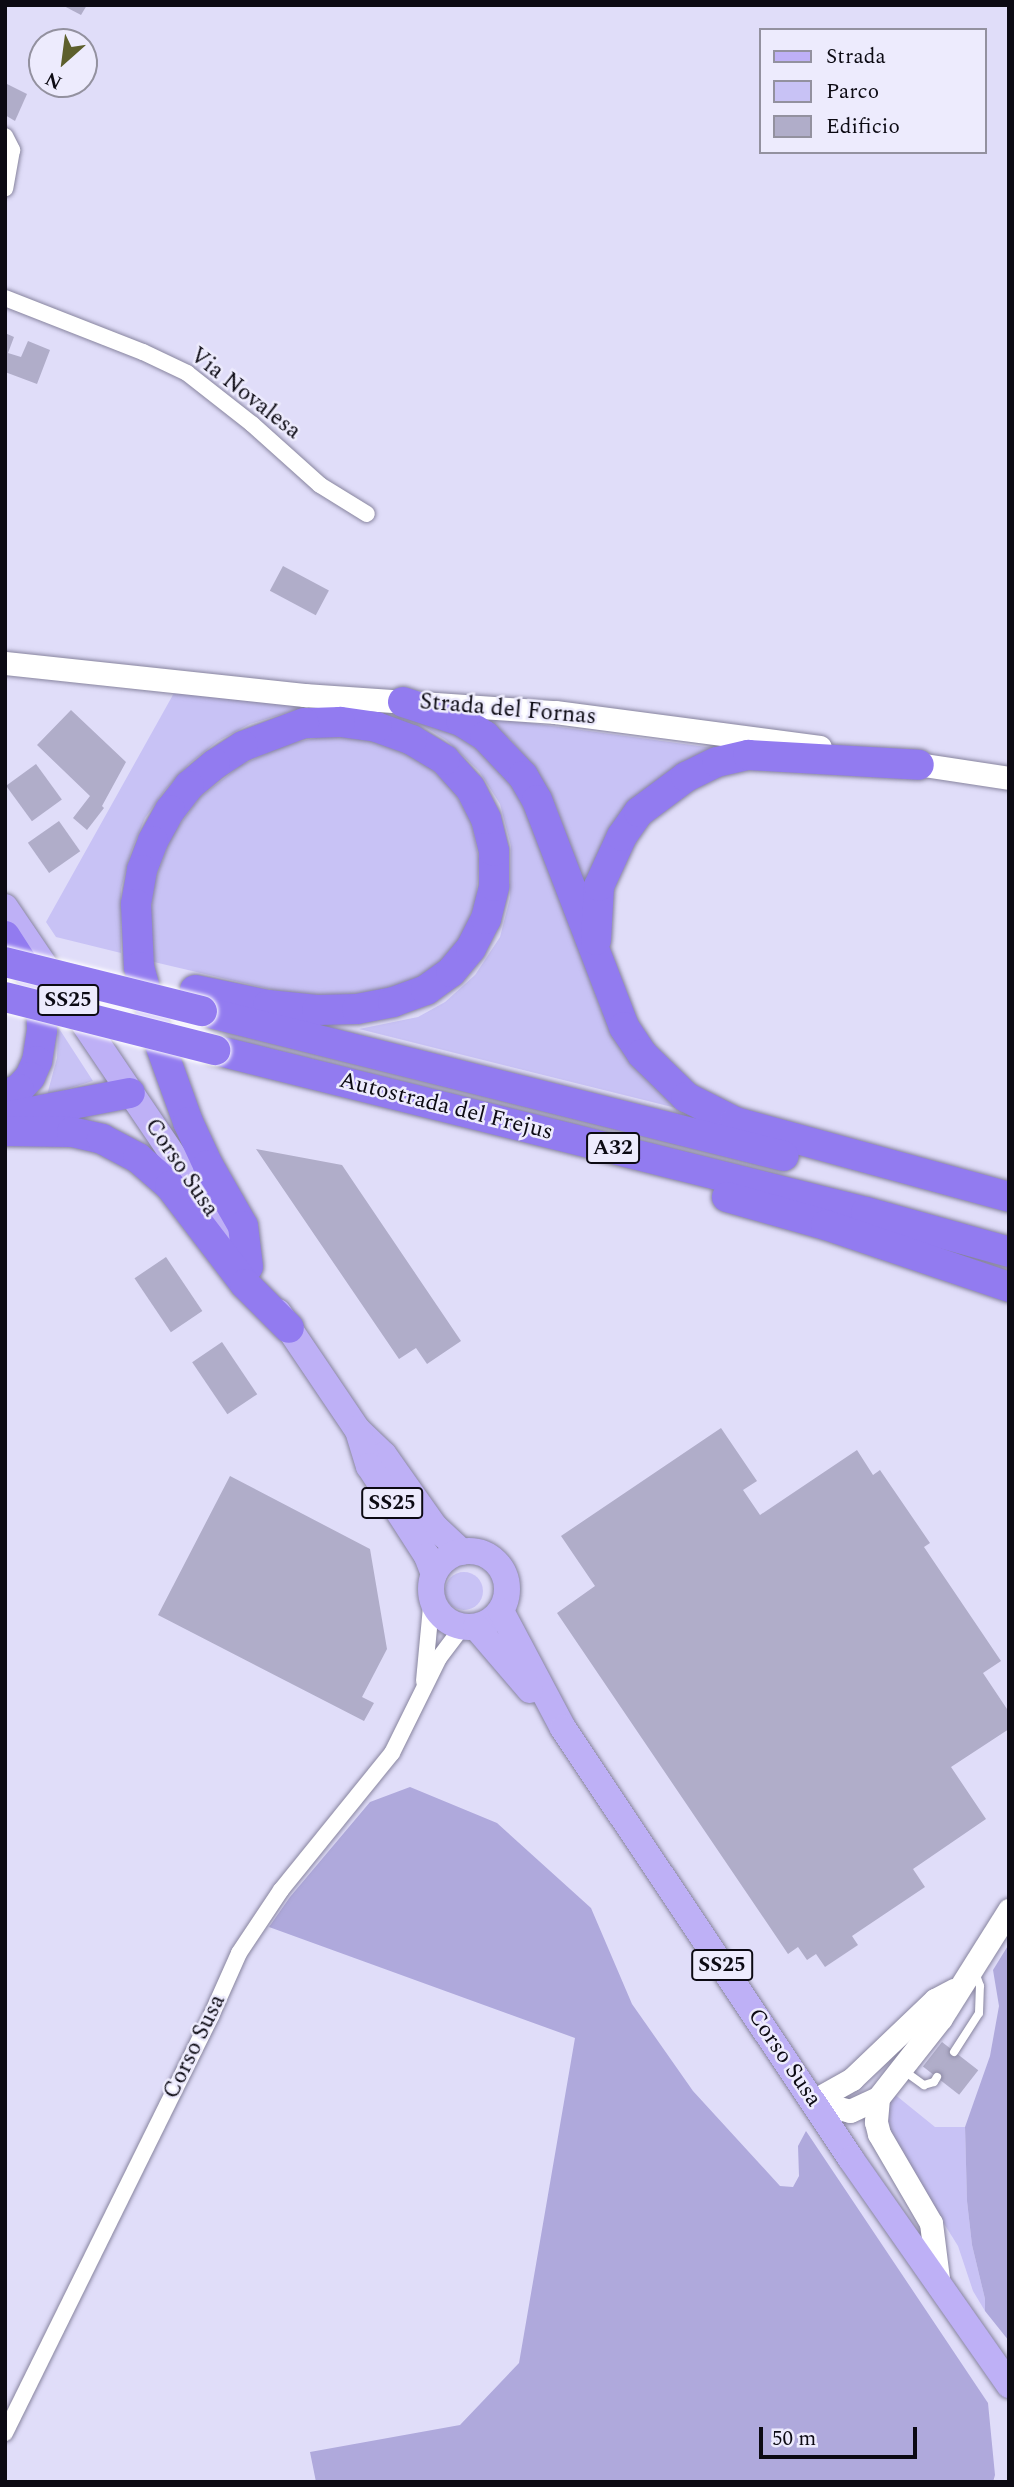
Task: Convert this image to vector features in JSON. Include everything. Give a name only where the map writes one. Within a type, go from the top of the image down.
[{"type":"highway","points":[[404,702],[461,721],[485,736],[523,776],[537,800],[624,1027],[642,1054],[663,1078],[708,1111],[822,1147],[999,1192],[1009,1197]]},
{"type":"highway","points":[[5,943],[199,1000],[317,1010],[356,1009],[393,1002],[435,984],[451,972],[471,947],[486,919],[494,886],[494,851],[486,819],[470,788],[445,760],[412,740],[377,727],[340,722],[304,723],[253,741],[215,764],[189,786],[170,810],[153,841],[142,870],[136,904],[139,967],[161,1047],[188,1122],[208,1165],[243,1227],[248,1267]]},
{"type":"highway","points":[[596,958],[595,915],[599,886],[608,862],[639,812],[686,776],[717,762],[748,755],[919,765]]},
{"type":"highway","points":[[5,936],[34,981],[41,1001],[43,1030],[37,1061],[30,1077],[19,1089],[5,1095]]},
{"type":"highway","name":"Autostrada del Frejus","points":[[5,962],[199,1000],[1009,1212]]},
{"type":"highway","name":"Autostrada del Frejus","points":[[5,997],[642,1155],[1009,1252]]},
{"type":"highway","points":[[5,1117],[130,1093]]},
{"type":"highway","points":[[5,1131],[72,1132],[102,1139],[138,1158],[170,1186],[245,1284],[289,1328]]},
{"type":"highway","points":[[642,1155],[712,1193],[827,1225],[1009,1287]]},
{"type":"main road","name":"Corso Susa","points":[[5,907],[357,1429],[384,1455],[434,1526],[462,1552]]},
{"type":"main road","name":"Corso Susa","points":[[357,1429],[369,1466],[427,1556],[433,1585]]},
{"type":"main road","points":[[433,1585],[448,1557],[462,1552]]},
{"type":"main road","name":"SS25","points":[[462,1552],[485,1554],[502,1569],[508,1590],[501,1611]]},
{"type":"main road","name":"SS25","points":[[433,1585],[442,1616],[469,1627]]},
{"type":"main road","name":"Corso Susa","points":[[501,1611],[563,1728],[940,2289],[1009,2385]]},
{"type":"main road","points":[[469,1627],[490,1622],[501,1611]]},
{"type":"main road","name":"Corso Susa","points":[[469,1627],[563,1728]]},
{"type":"street","points":[[5,136],[12,150],[5,188]]},
{"type":"street","name":"Via Novalesa","points":[[5,298],[143,352],[187,373],[252,424],[320,485],[367,514]]},
{"type":"street","name":"Strada del Fornas","points":[[5,663],[304,695],[555,712],[799,744],[1009,778]]},
{"type":"street","name":"Corso Susa","points":[[424,1686],[433,1585]]},
{"type":"street","name":"Corso Susa","points":[[5,2434],[212,2016],[239,1953],[281,1890],[392,1752],[424,1686],[469,1627]]},
{"type":"street","points":[[940,2289],[931,2223],[879,2134],[876,2122],[878,2098],[900,2062],[941,2018],[957,1988],[1009,1910]]},
{"type":"street","points":[[813,2101],[852,2079],[930,2005],[957,1988]]},
{"type":"street","points":[[813,2101],[850,2111],[878,2098]]},
{"type":"lane","points":[[954,2052],[979,2013],[980,1986],[972,1966]]},
{"type":"lane","points":[[915,2033],[930,2005]]},
{"type":"lane","points":[[900,2062],[924,2085],[934,2082],[937,2077]]},
{"type":"green space","points":[[174,693],[309,706],[250,724],[218,741],[189,764],[165,790],[145,818],[131,852],[121,889],[121,953],[56,937],[46,922]]},
{"type":"green space","points":[[479,716],[721,749],[679,765],[645,789],[618,819],[587,895],[556,806],[535,768],[510,739]]},
{"type":"green space","points":[[411,718],[452,732],[488,757],[515,790],[539,839],[601,1010],[625,1050],[676,1108],[359,1029],[418,1017],[445,1002],[475,975],[500,937],[510,898],[511,846],[500,804],[479,771],[446,740]]},
{"type":"green space","points":[[331,735],[375,740],[424,762],[453,790],[471,822],[479,859],[476,902],[461,938],[437,967],[409,985],[374,994],[327,998],[286,993],[154,962],[149,924],[155,880],[172,835],[200,797],[241,765],[287,744]]},
{"type":"green space","points":[[58,1027],[93,1081],[47,1095],[57,1058]]},
{"type":"green space","points":[[464,1572],[478,1577],[483,1591],[478,1605],[464,1610],[450,1605],[445,1591],[450,1577]]},
{"type":"green space","points":[[893,2093],[935,2127],[965,2127],[967,2201],[972,2245],[985,2299],[985,2311],[973,2291],[958,2246],[886,2131],[887,2102]]},
{"type":"shaded area","points":[[410,1787],[497,1823],[591,1908],[632,2004],[693,2091],[780,2186],[793,2187],[799,2176],[798,2146],[806,2131],[988,2403],[995,2475],[993,2482],[316,2482],[310,2452],[460,2425],[519,2363],[575,2038],[269,1927],[290,1897],[370,1802]]},
{"type":"shaded area","points":[[1009,1944],[1009,2341],[985,2311],[985,2299],[972,2245],[967,2201],[965,2127],[990,2056],[999,2006],[993,1970]]},
{"type":"building","points":[[62,5],[87,5],[81,15]]},
{"type":"building","points":[[5,83],[27,94],[15,121],[5,115]]},
{"type":"building","points":[[5,333],[14,337],[8,353],[21,357],[28,341],[50,350],[37,384],[5,372]]},
{"type":"building","points":[[283,566],[329,590],[316,615],[270,591]]},
{"type":"building","points":[[71,710],[126,762],[102,806],[104,808],[87,830],[73,818],[90,796],[37,745]]},
{"type":"building","points":[[36,764],[62,800],[32,821],[6,786]]},
{"type":"building","points":[[59,821],[80,851],[49,873],[28,843]]},
{"type":"building","points":[[256,1149],[342,1165],[461,1341],[427,1364],[416,1348],[399,1359]]},
{"type":"building","points":[[166,1257],[202,1311],[171,1332],[134,1278]]},
{"type":"building","points":[[222,1342],[257,1394],[227,1414],[192,1362]]},
{"type":"building","points":[[721,1428],[757,1481],[743,1490],[760,1515],[857,1450],[873,1475],[880,1470],[930,1543],[924,1547],[1001,1661],[983,1673],[1009,1712],[1009,1729],[951,1767],[986,1819],[913,1869],[925,1887],[852,1936],[858,1945],[825,1967],[816,1954],[807,1960],[798,1947],[788,1954],[557,1613],[595,1586],[561,1536]]},
{"type":"building","points":[[230,1476],[370,1549],[387,1649],[362,1697],[374,1703],[364,1721],[158,1615]]},
{"type":"building","points":[[942,2042],[978,2070],[959,2095],[923,2066]]}]
